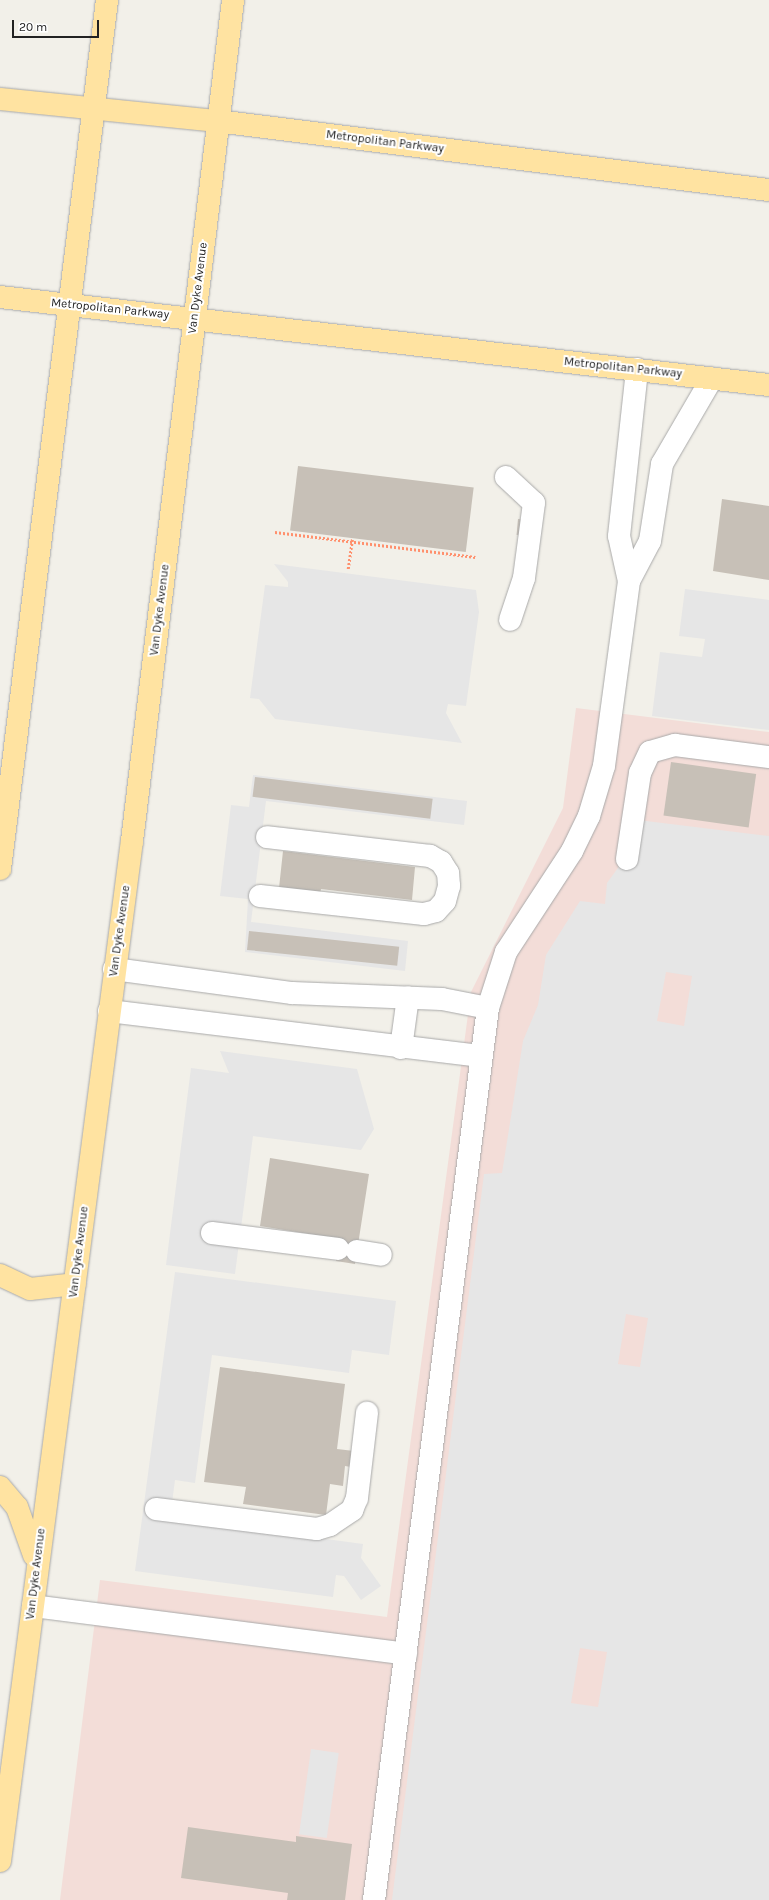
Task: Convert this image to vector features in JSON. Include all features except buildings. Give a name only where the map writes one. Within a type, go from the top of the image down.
[{"type":"main road","points":[[0,869],[69,304],[95,108],[107,0]]},
{"type":"main road","name":"Van Dyke Avenue","points":[[0,1861],[37,1566],[75,1284],[233,0]]},
{"type":"main road","name":"Metropolitan Parkway","points":[[0,99],[217,121],[769,190]]},
{"type":"main road","name":"Metropolitan Parkway","points":[[0,297],[769,385]]},
{"type":"main road","points":[[0,1275],[30,1289],[75,1284]]},
{"type":"main road","points":[[0,1487],[17,1507],[29,1533],[37,1566]]},
{"type":"lane","points":[[374,1900],[488,1008],[506,952],[572,851],[598,791],[609,741],[629,581],[619,536],[636,369]]},
{"type":"lane","points":[[629,581],[650,541],[662,464],[712,378]]},
{"type":"lane","points":[[506,477],[534,503],[524,578],[510,620]]},
{"type":"lane","points":[[627,859],[640,773],[650,752],[674,746],[769,757]]},
{"type":"lane","points":[[260,896],[424,914],[436,911],[445,901],[449,886],[448,873],[441,862],[430,856],[267,837]]},
{"type":"lane","points":[[114,969],[292,993],[442,999],[488,1008]]},
{"type":"lane","points":[[401,1048],[408,997]]},
{"type":"lane","points":[[109,1012],[401,1048],[481,1056]]},
{"type":"lane","points":[[212,1233],[381,1255]]},
{"type":"lane","points":[[156,1509],[317,1529],[330,1525],[352,1510],[357,1498],[367,1413]]},
{"type":"lane","points":[[33,1606],[406,1654]]},
{"type":"path","points":[[275,532],[352,540],[475,557]]},
{"type":"path","points":[[348,569],[352,540]]},
{"type":"shaded area","points":[[274,564],[476,590],[479,612],[466,706],[448,704],[446,713],[462,743],[275,719],[259,699],[250,698],[265,585],[288,587],[288,582]]},
{"type":"shaded area","points":[[685,589],[769,600],[769,730],[652,716],[660,652],[702,657],[705,639],[679,636]]},
{"type":"shaded area","points":[[576,708],[769,732],[769,1900],[60,1900],[100,1580],[387,1617],[471,992],[563,808]]},
{"type":"shaded area","points":[[253,775],[467,801],[464,825],[266,801],[251,922],[408,941],[405,971],[245,952],[248,899],[220,896],[231,805],[249,807]]},
{"type":"shaded area","points":[[638,820],[769,836],[769,1900],[392,1900],[484,1174],[502,1173],[523,1041],[538,1005],[546,955],[580,901],[605,904],[607,883],[634,846]],"holes":[[[666,972],[692,976],[684,1026],[657,1021]],[[626,1314],[648,1318],[640,1367],[618,1364]],[[580,1648],[607,1652],[598,1707],[571,1703]]]},
{"type":"shaded area","points":[[220,1051],[357,1069],[374,1129],[361,1150],[253,1136],[235,1274],[166,1265],[191,1068],[229,1073]]},
{"type":"shaded area","points":[[175,1272],[396,1301],[389,1355],[352,1350],[349,1373],[212,1355],[195,1483],[175,1480],[170,1518],[363,1544],[361,1558],[381,1586],[361,1600],[344,1576],[336,1575],[333,1597],[135,1571]]},
{"type":"shaded area","points":[[311,1749],[339,1753],[327,1838],[299,1834]]}]
